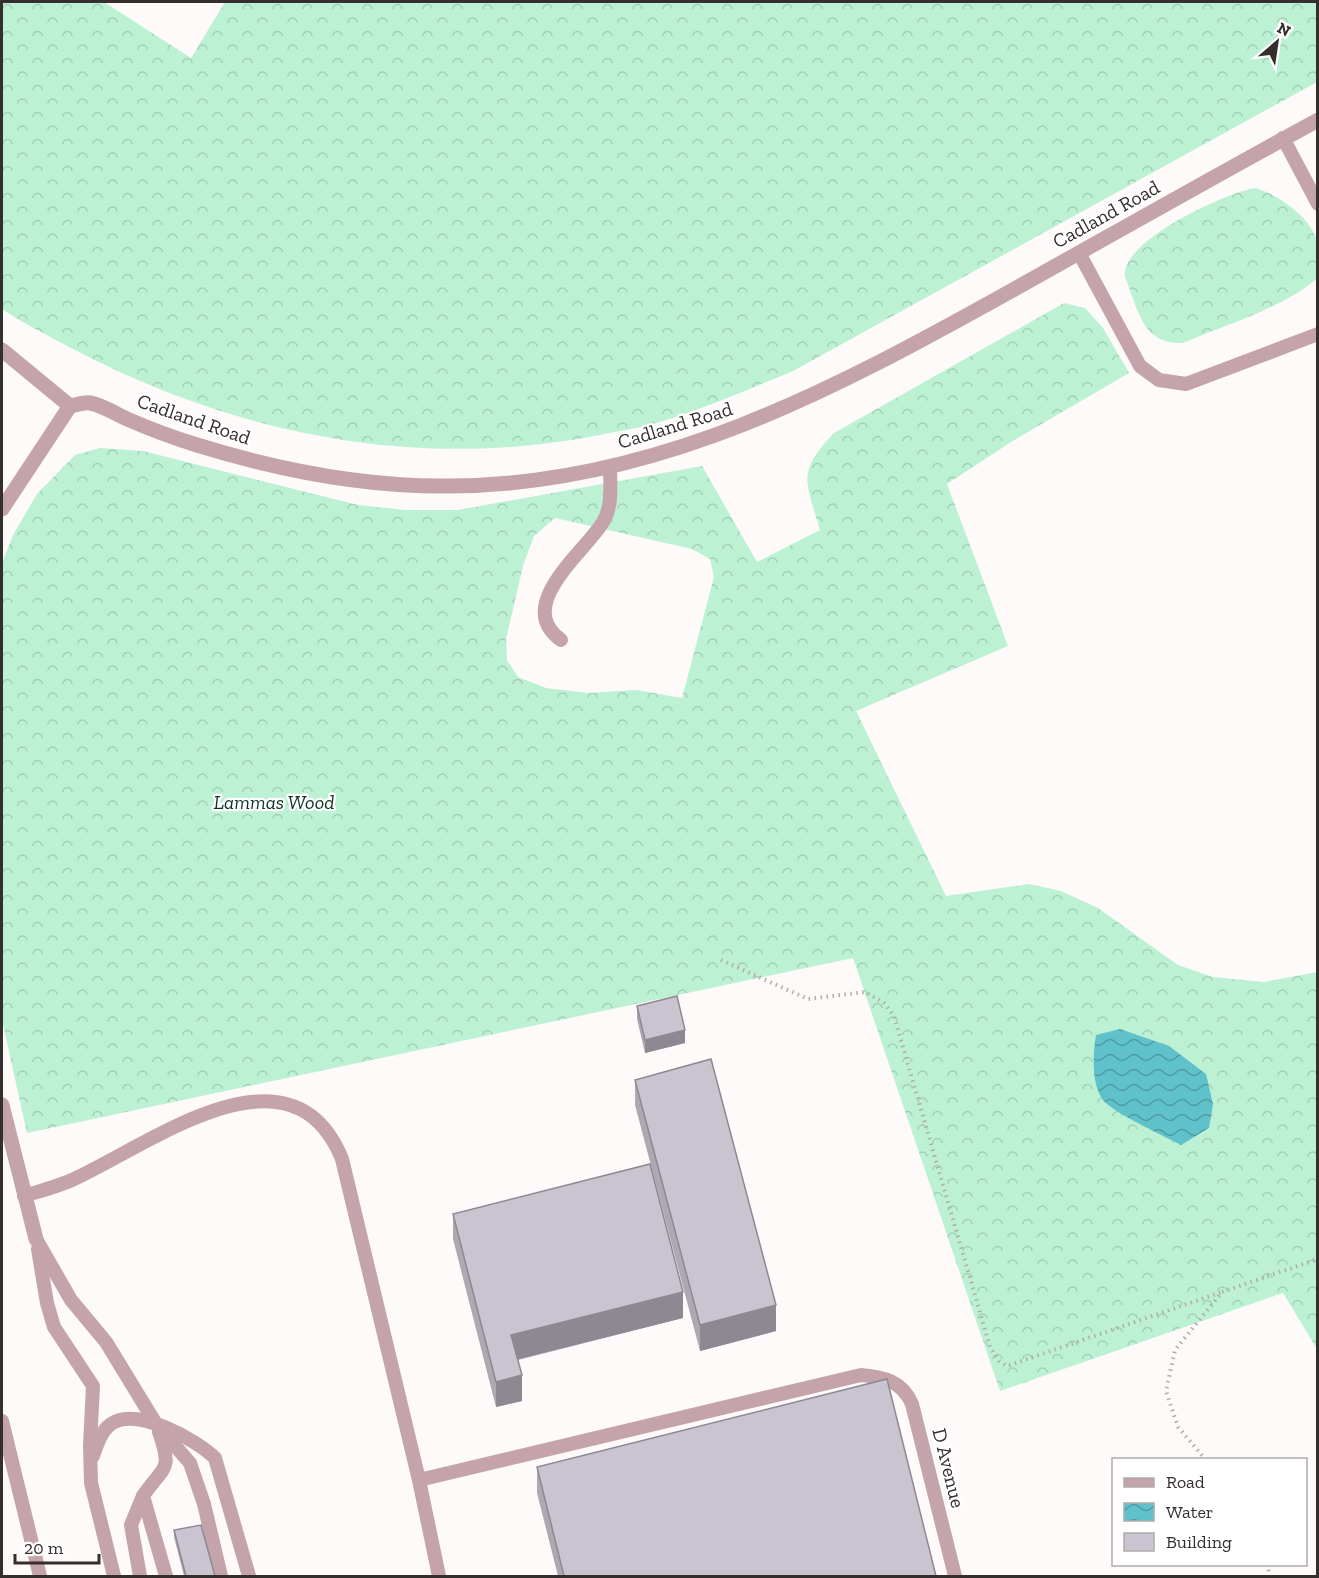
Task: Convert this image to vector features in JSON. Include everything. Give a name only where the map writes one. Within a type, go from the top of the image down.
[{"type":"street","name":"Cadland Road","points":[[70,406],[89,403],[196,445],[260,463],[327,476],[386,484],[491,485],[610,467],[647,459],[801,403],[935,333],[1317,120]]},
{"type":"street","points":[[2,350],[70,406],[2,508]]},
{"type":"street","points":[[2,1105],[36,1239]]},
{"type":"lane","points":[[1283,138],[1317,204]]},
{"type":"lane","points":[[1079,253],[1140,366],[1159,380],[1186,384],[1317,334]]},
{"type":"lane","points":[[561,640],[552,634],[546,623],[549,596],[561,572],[603,522],[610,499],[610,467]]},
{"type":"lane","points":[[24,1196],[71,1180],[148,1138],[219,1110],[279,1102],[293,1104],[310,1112],[334,1140],[342,1159],[419,1480],[439,1576]]},
{"type":"lane","points":[[36,1239],[71,1300],[106,1342],[156,1424],[190,1463],[204,1504],[222,1576]]},
{"type":"lane","points":[[36,1239],[47,1303],[54,1327],[93,1386],[91,1484],[114,1576]]},
{"type":"lane","name":"D Avenue","points":[[419,1480],[861,1374],[887,1378],[900,1386],[912,1404],[956,1576]]},
{"type":"lane","points":[[90,1469],[99,1440],[110,1424],[137,1418],[202,1445],[215,1458],[249,1576]]},
{"type":"lane","points":[[2,1421],[40,1576]]},
{"type":"lane","points":[[140,1576],[131,1525],[143,1496],[163,1472],[167,1456],[156,1424]]},
{"type":"lane","points":[[143,1496],[166,1576]]},
{"type":"path","points":[[721,960],[808,999],[865,993],[884,1003],[894,1016],[990,1347],[999,1361],[1007,1366],[1317,1259]]},
{"type":"path","points":[[1204,1458],[1178,1427],[1166,1391],[1175,1350],[1222,1292]]},
{"type":"green space","points":[[2,2],[104,2],[191,58],[225,2],[1317,2],[1317,82],[793,371],[724,399],[647,426],[532,445],[464,449],[396,446],[329,438],[264,423],[199,404],[135,379],[73,349],[2,309]]},
{"type":"green space","points":[[1255,188],[1284,202],[1310,226],[1318,245],[1317,278],[1289,298],[1254,315],[1183,343],[1158,338],[1150,331],[1138,312],[1125,277],[1128,263],[1139,249],[1176,221],[1221,199]]},
{"type":"green space","name":"Lammas Wood","points":[[1064,303],[1085,308],[1103,328],[1129,373],[1011,442],[947,484],[1008,646],[856,711],[946,896],[1029,884],[1061,891],[1098,908],[1178,965],[1213,977],[1264,982],[1317,972],[1317,1349],[1283,1293],[1000,1391],[853,958],[27,1133],[2,1020],[2,563],[13,535],[37,494],[75,455],[100,448],[143,451],[358,505],[405,510],[458,510],[702,466],[757,562],[820,530],[807,478],[814,458],[834,433]],"holes":[[[555,518],[692,549],[710,559],[714,577],[682,698],[636,690],[587,693],[546,688],[518,677],[507,660],[506,639],[523,566],[534,536]]]},
{"type":"water","points":[[1120,1029],[1169,1046],[1206,1074],[1213,1104],[1209,1128],[1181,1145],[1128,1117],[1103,1100],[1095,1077],[1096,1035]]},
{"type":"building","points":[[677,996],[685,1030],[645,1040],[637,1006]]},
{"type":"building","points":[[711,1059],[776,1305],[700,1325],[635,1080]]},
{"type":"building","points":[[650,1164],[683,1292],[511,1335],[522,1375],[496,1382],[453,1214]]},
{"type":"building","points":[[887,1379],[936,1576],[564,1576],[537,1467]]},
{"type":"building","points":[[201,1525],[215,1576],[186,1576],[174,1530]]}]
